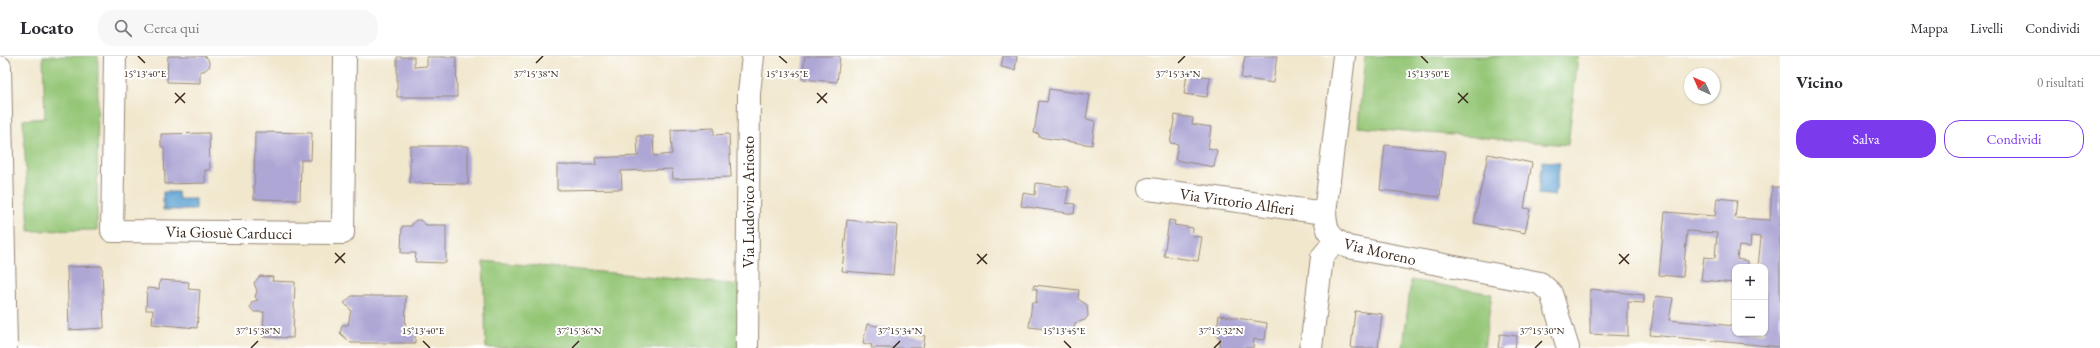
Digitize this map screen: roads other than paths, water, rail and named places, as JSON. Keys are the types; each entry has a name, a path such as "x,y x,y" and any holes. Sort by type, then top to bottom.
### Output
{"street":[{"name":"Via Giosuè Carducci","path":"114,56 112,231 343,233 345,56"},
{"name":"Via Ludovico Ariosto","path":"747,348 749,94 752,56"},
{"name":"Via Moreno","path":"1344,56 1325,213 1326,228 1335,241 1348,247 1540,283 1551,293 1568,348"},
{"path":"0,67 6,348"},
{"name":"Via Vittorio Alfieri","path":"1149,189 1325,213"},
{"path":"1311,348 1322,256 1335,241"}],"water":[{"path":"1543,161 1560,163 1555,196 1538,194"},
{"path":"163,192 178,192 179,199 196,199 196,210 163,210"}]}
